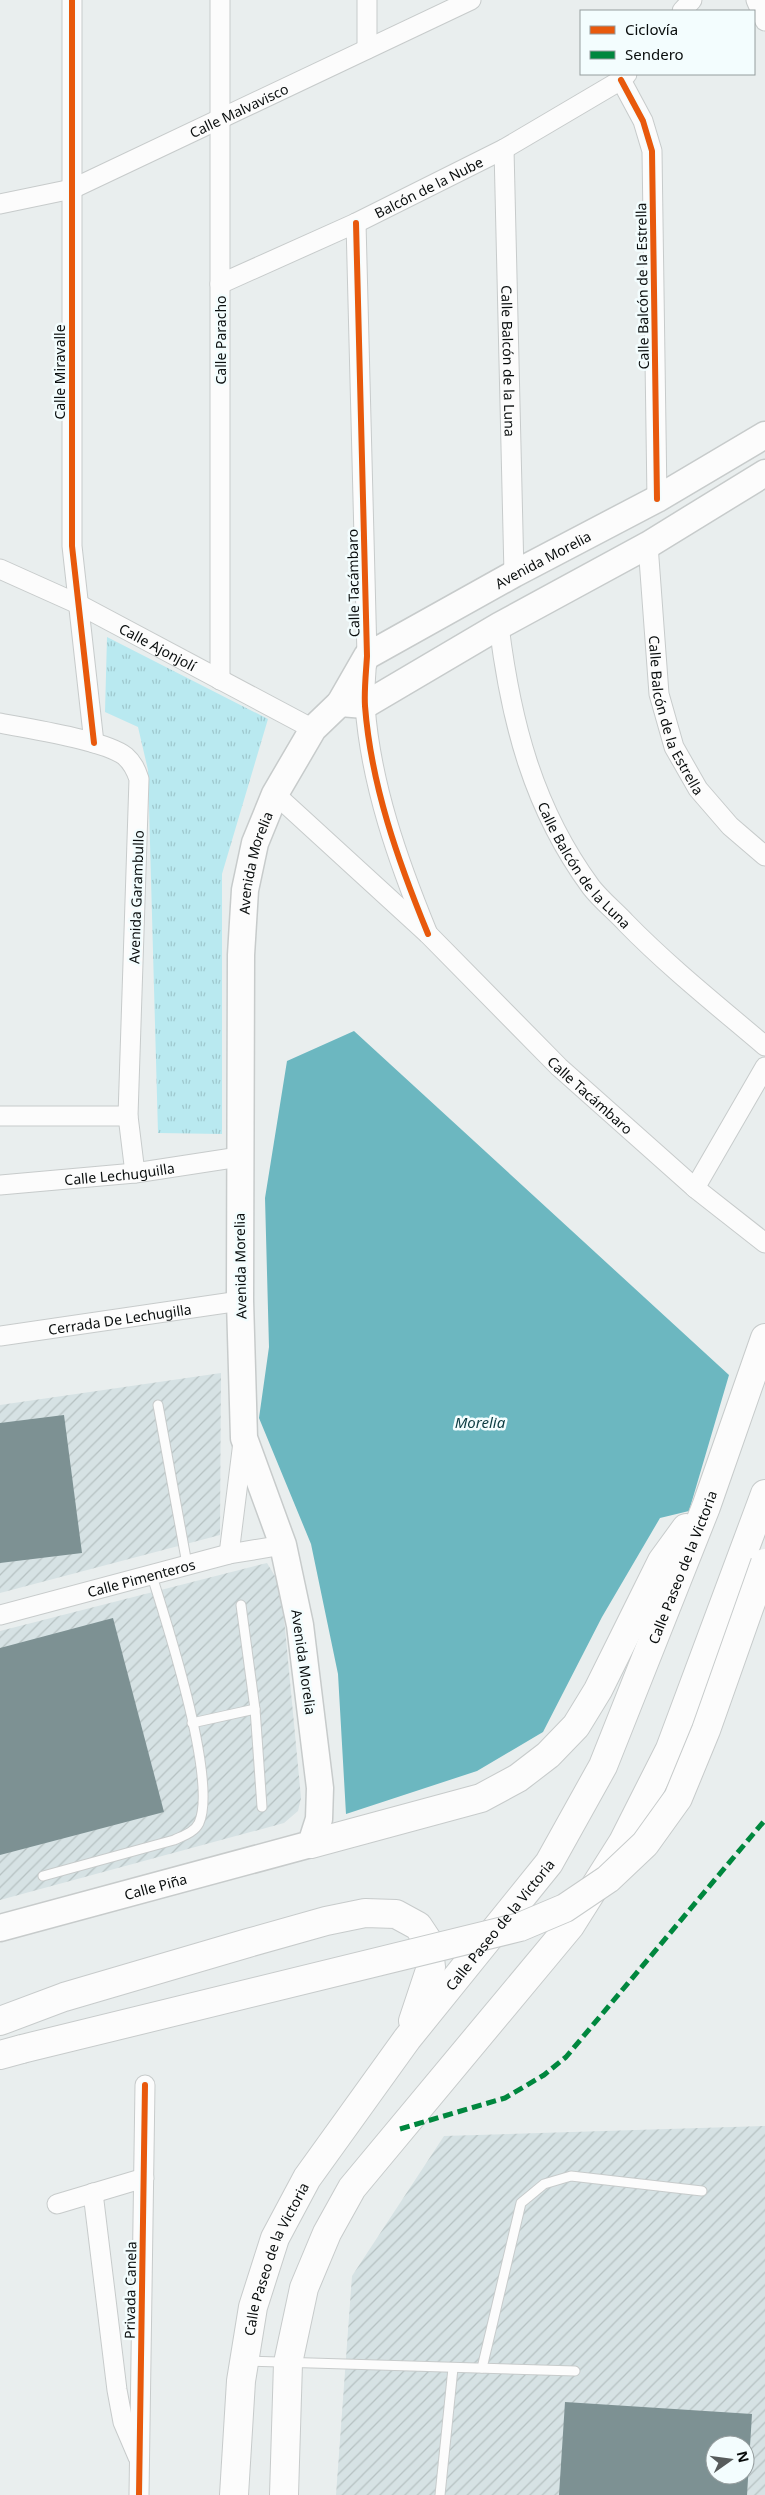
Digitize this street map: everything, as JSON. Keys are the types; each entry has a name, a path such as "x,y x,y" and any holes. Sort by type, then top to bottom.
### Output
{"main road":[{"name":"Avenida Morelia","path":"353,704 367,656 514,574 657,499 765,435"},
{"name":"Avenida Morelia","path":"311,1844 319,1819 320,1788 300,1626 283,1545 244,1438 240,1301 239,1156 241,955 244,890 255,843 275,794 313,729 353,704 648,545 765,473"},
{"name":"Calle Paseo de la Victoria","path":"234,2495 241,2380 244,2360 253,2307 275,2238 307,2178 407,2039 548,1863 603,1766 706,1507 765,1338"},
{"path":"284,2495 288,2363 304,2288 326,2233 352,2188 570,1926 623,1842 670,1749 765,1494"},
{"path":"311,1844 481,1798 518,1778 548,1755 576,1726 598,1690 662,1561 676,1540 706,1507"},
{"path":"11,2052 520,1927 565,1908 608,1879 638,1850 678,1798 706,1730 765,1563"},
{"name":"Calle Piña","path":"0,1928 311,1844"},
{"path":"0,2021 64,1997 326,1921 365,1913 396,1914 418,1926 428,1940 431,1967 407,2039"}],"street":[{"name":"Calle Miravalle","path":"72,0 72,546 94,744"},
{"name":"Calle Paracho","path":"220,0 220,680"},
{"path":"367,0 367,49"},
{"name":"Calle Malvavisco","path":"0,204 72,189 220,117 471,0"},
{"path":"683,10 692,0"},
{"path":"756,0 765,20"},
{"name":"Balcón de la Nube","path":"220,284 356,223 504,149 624,77"},
{"name":"Calle Balcón de la Estrella","path":"624,77 643,121 652,151 657,499"},
{"name":"Calle Balcón de la Luna","path":"504,149 514,574"},
{"name":"Calle Tacámbaro","path":"356,223 367,656"},
{"name":"Calle Balcón de la Estrella","path":"648,545 659,694 674,747 698,789 730,826 765,856"},
{"name":"Calle Ajonjolí","path":"0,569 78,604 313,729"},
{"name":"Calle Balcón de la Luna","path":"499,626 507,686 525,760 559,836 592,888 631,928 765,1046"},
{"name":"Calle Tacámbaro","path":"353,704 400,866 428,934"},
{"name":"Avenida Garambullo","path":"0,723 94,744 124,755 134,765 140,779 128,1116 135,1172"},
{"name":"Calle Tacámbaro","path":"275,794 428,934 559,1067 696,1188 765,1243"},
{"path":"696,1188 765,1067"},
{"path":"0,1116 128,1116"},
{"name":"Calle Lechuguilla","path":"0,1185 135,1172 239,1156"},
{"name":"Cerrada De Lechugilla","path":"0,1336 240,1301"},
{"path":"229,1554 244,1438"},
{"name":"Calle Pimenteros","path":"0,1615 187,1564 229,1554 283,1545"},
{"name":"Privada Canela","path":"139,2495 145,2085"},
{"path":"57,2204 144,2178"},
{"name":"Privada Canela","path":"94,2193 117,2390 123,2422 140,2462"}],"lane":[{"path":"158,1405 187,1564"},
{"path":"43,1876 174,1840 189,1833 198,1824 203,1806 200,1762 176,1653 151,1573"},
{"path":"241,1606 255,1709 262,1807"},
{"path":"192,1723 255,1709"},
{"path":"482,2368 521,2203 544,2184 571,2176 702,2191"},
{"path":"244,2360 288,2363 574,2371"},
{"path":"440,2495 453,2368"}],"shaded area":[{"path":"221,1373 220,1535 0,1593 0,1405"},
{"path":"267,1563 281,1586 301,1798 298,1811 284,1823 0,1900 0,1631"},
{"path":"765,2126 765,2495 336,2495 352,2276 444,2136"}],"green space":[{"path":"107,637 268,719 222,874 222,1134 158,1133 148,770 138,727 105,712"}],"water":[{"name":"Morelia","path":"354,1031 729,1375 689,1511 660,1518 602,1617 543,1732 477,1771 346,1814 338,1674 311,1544 259,1418 269,1347 265,1198 287,1061"}],"building":[{"path":"64,1415 82,1553 0,1563 0,1423"},
{"path":"113,1618 164,1812 0,1855 0,1648"},
{"path":"565,2402 752,2414 751,2435 705,2435 705,2485 748,2485 747,2495 559,2495"}],"marked path":[{"path":"400,2129 505,2098 544,2075 566,2057 765,1820"}],"cycle path":[{"path":"72,0 72,546 94,743"},
{"path":"621,80 643,121 652,151 657,499"},
{"path":"356,223 367,656 365,706 373,765 380,794 396,851 428,934"},
{"path":"139,2495 145,2085"}]}
